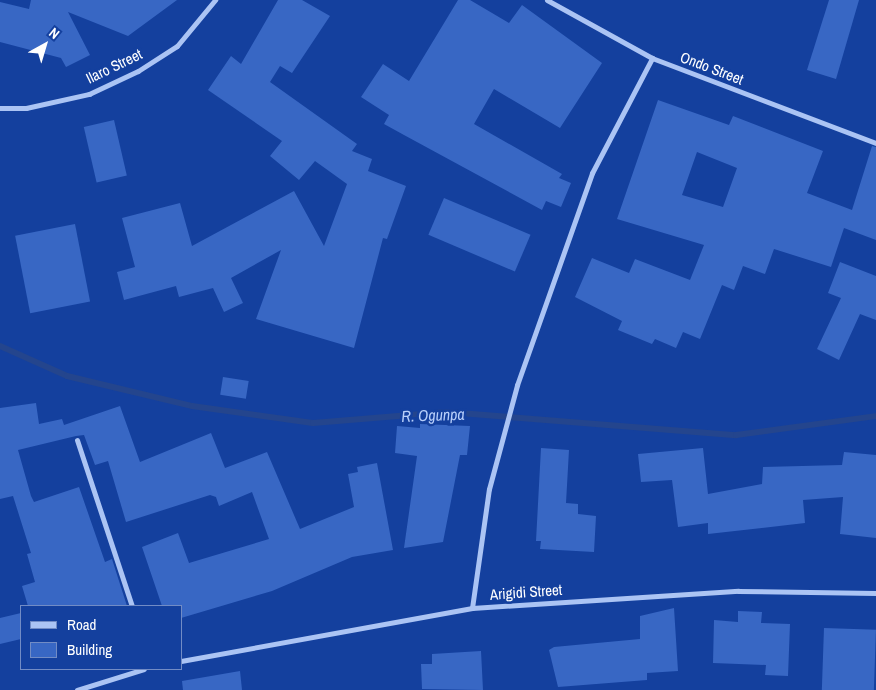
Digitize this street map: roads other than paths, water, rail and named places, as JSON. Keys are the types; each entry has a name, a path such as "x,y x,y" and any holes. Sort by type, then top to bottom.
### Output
{"street":[{"name":"Ilaro Street","path":"0,108 26,108 89,94 138,71 177,46 215,0"},
{"name":"Ondo Street","path":"547,0 652,58 876,143"},
{"path":"472,608 489,489 517,386 592,173 652,58"},
{"path":"77,440 132,605"},
{"name":"Arigidi Street","path":"182,661 472,608 738,591 876,593"},
{"path":"77,690 141,670"}],"waterway":[{"name":"R. Ogunpa","path":"0,346 67,376 192,406 313,423 447,412 736,435 876,416"}]}
